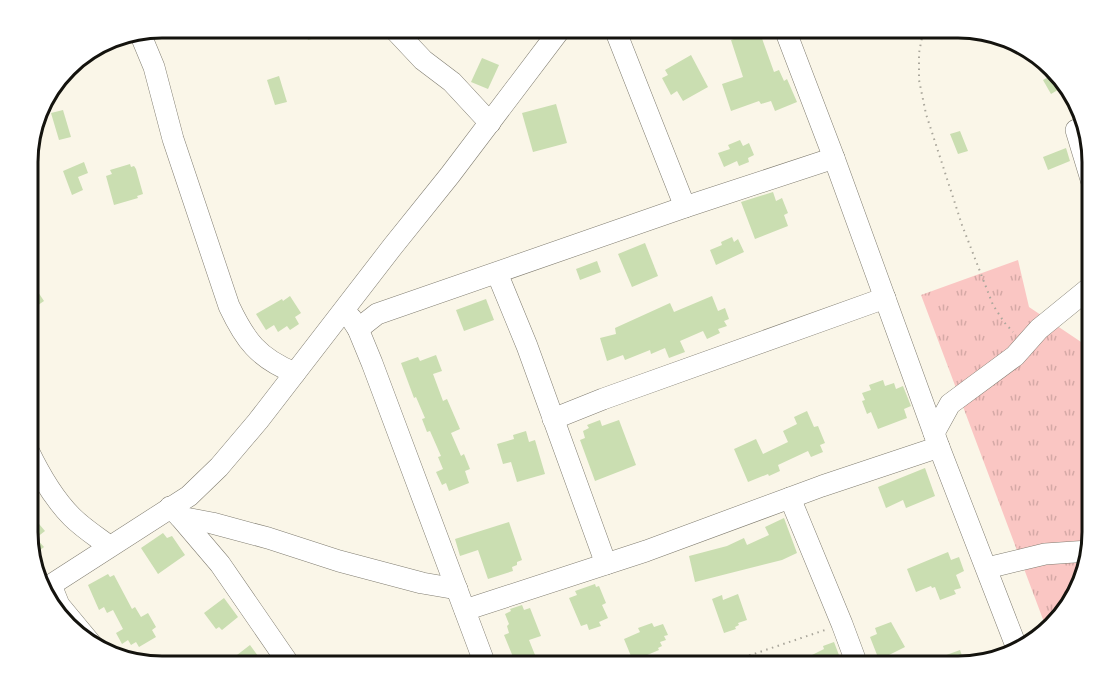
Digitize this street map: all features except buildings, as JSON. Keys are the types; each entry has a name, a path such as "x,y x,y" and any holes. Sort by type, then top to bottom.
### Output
{"street":[{"path":"402,38 423,60 452,82 490,123"},
{"path":"50,586 109,546 175,512 219,467 295,373 554,38"},
{"path":"618,38 685,207"},
{"path":"788,38 936,440 1015,643"},
{"path":"143,39 154,67 173,139 229,306 239,328 256,351 268,361 295,373"},
{"path":"1076,130 1081,148"},
{"path":"358,329 377,314 834,158"},
{"path":"497,273 527,346 606,564"},
{"path":"465,610 606,564 790,498 936,440 950,404 1015,356 1050,319 1082,294"},
{"path":"553,419 885,298"},
{"path":"345,308 358,329 482,656"},
{"path":"38,470 72,517 109,546"},
{"path":"790,498 854,656"},
{"path":"175,512 339,561 422,583 457,589"},
{"path":"175,512 220,564 283,656"},
{"path":"987,568 1045,554 1081,552"}],"path":[{"path":"922,38 919,80 926,114 943,170 993,305 1017,336 1027,341"},
{"path":"749,656 842,624"}],"green space":[{"path":"1018,260 1029,307 1082,343 1082,541 1080,557 1066,595 1044,622 921,295"}]}
